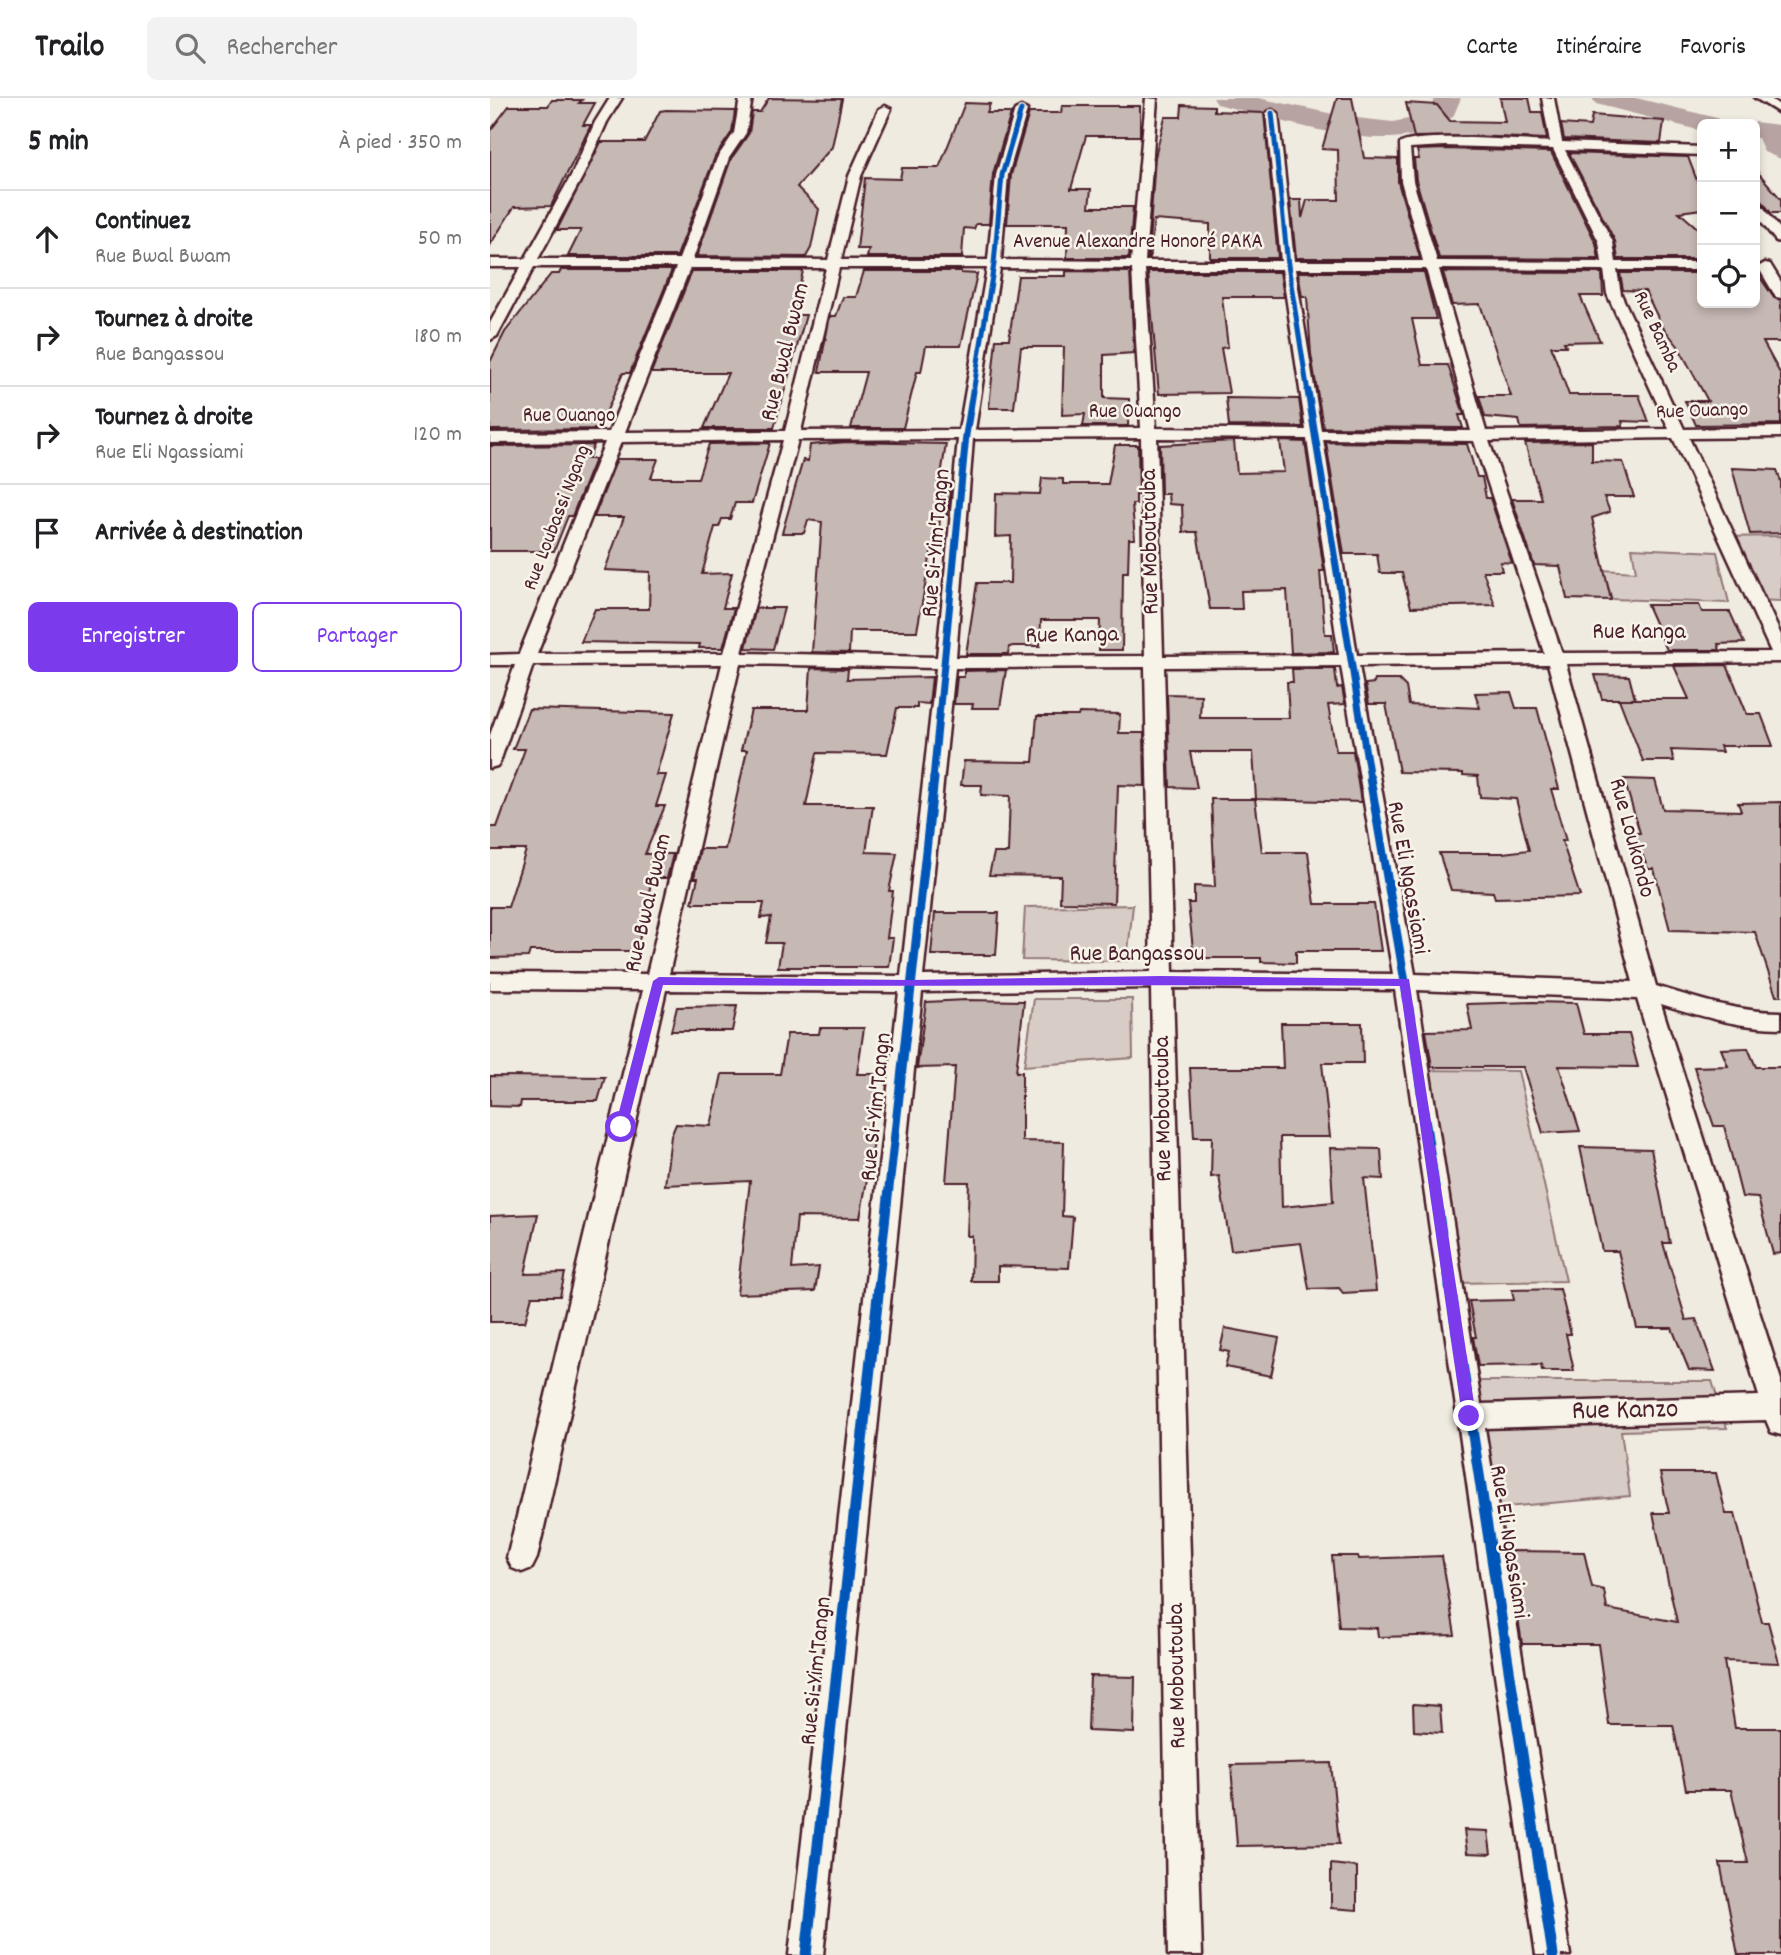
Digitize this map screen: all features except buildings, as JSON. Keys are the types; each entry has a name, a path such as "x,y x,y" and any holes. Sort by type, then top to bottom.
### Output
{"street":[{"path":"490,337 616,98"},
{"name":"Rue Loubassi Ngang","path":"490,762 526,660 685,261 723,158 740,133 746,98"},
{"name":"Rue Bamba","path":"1548,98 1557,144 1606,242 1615,293 1781,655"},
{"path":"1761,98 1781,111"},
{"name":"Rue Moboutouba","path":"1151,99 1138,263 1149,433 1185,1955"},
{"name":"Rue Bwal Bwam","path":"522,1558 621,1127 659,981 732,658 792,435 855,176 885,108"},
{"name":"Rue Si-Yim'Tangn","path":"806,1955 946,663 967,435 994,264 1002,175 1021,110"},
{"name":"Rue Eli Ngassiami","path":"1272,113 1288,265 1349,659 1405,982 1553,1955"},
{"name":"Rue Loukondo","path":"1557,144 1405,144 1407,181 1480,436 1555,658 1646,992 1780,1413"},
{"path":"1557,144 1697,151"},
{"path":"1760,211 1781,238"},
{"name":"Avenue Alexandre Honoré PAKA","path":"490,263 685,261 1697,266"},
{"path":"1760,267 1781,267"},
{"path":"1760,267 1781,294"},
{"name":"Rue Ouango","path":"490,438 1149,433 1480,436 1781,432"},
{"name":"Rue Kanga","path":"490,660 732,658 946,663 1781,655"},
{"name":"Rue Bangassou","path":"490,981 910,984 1161,980 1405,982 1646,992 1721,1014 1757,1020 1781,1020"},
{"name":"Rue Kanzo","path":"1469,1416 1780,1413"}],"shaded area":[{"path":"1781,536 1781,601 1753,600 1722,537"},
{"path":"1632,548 1717,552 1729,603 1612,599 1603,570 1636,572"},
{"path":"1133,905 1127,961 1022,960 1025,907"},
{"path":"1034,999 1132,999 1133,1058 1024,1066"},
{"path":"1421,1070 1518,1071 1566,1281 1458,1283"},
{"path":"1476,1381 1712,1381 1727,1428 1621,1431 1630,1496 1483,1509"}],"waterway":[{"path":"1226,98 1319,120 1393,130 1413,127 1427,121 1444,111 1448,98"},
{"path":"1605,98 1697,121"},
{"path":"1760,130 1769,131 1774,146 1781,151"}],"cycle path":[{"path":"806,1955 946,663 966,435 994,264 1002,175 1021,110"},
{"path":"1272,113 1288,265 1349,659 1405,982 1553,1955"}],"route":[{"path":"621,1127 659,981 910,984 1161,980 1405,982 1469,1416"}]}
